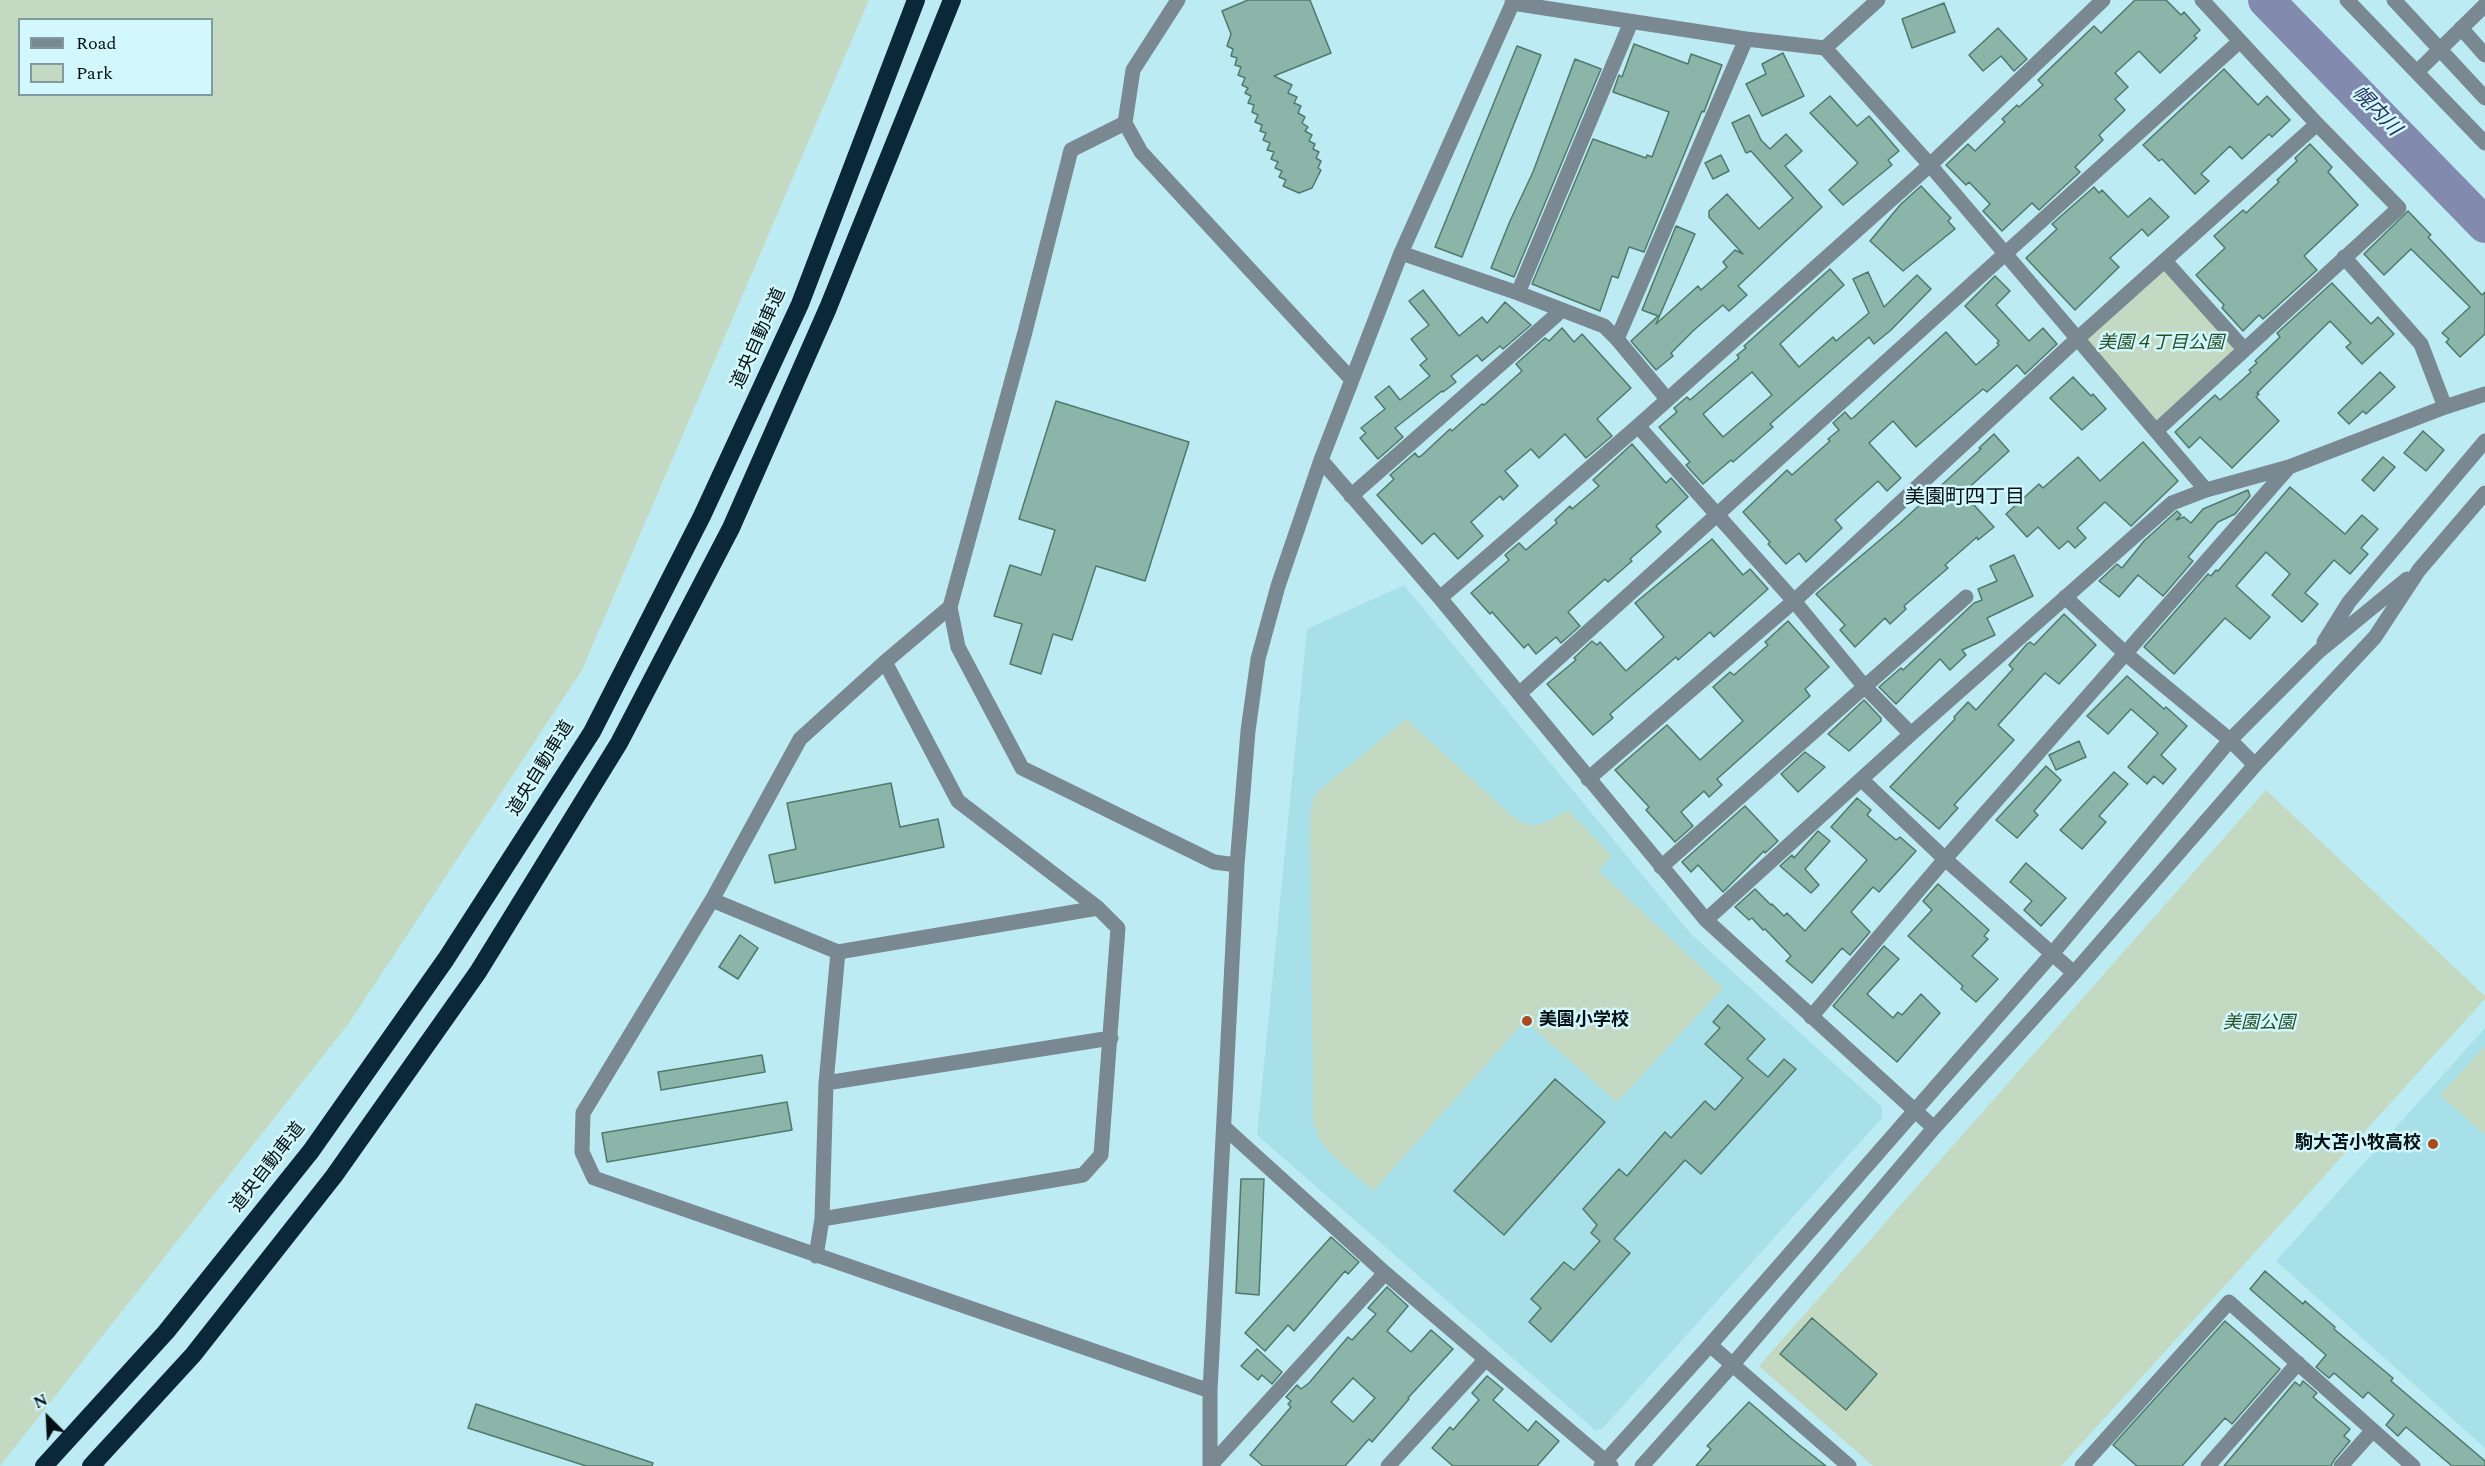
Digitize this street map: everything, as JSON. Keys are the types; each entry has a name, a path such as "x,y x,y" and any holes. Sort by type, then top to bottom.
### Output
{"highway":[{"name":"道央自動車道","path":"44,1466 166,1332 311,1151 446,960 592,732 702,516 800,304 916,0"},
{"path":"91,1466 193,1354 334,1176 478,972 619,743 731,528 828,308 952,0"}],"street":[{"path":"1178,0 1133,70 1125,123 1141,152 1352,380"},
{"path":"1825,48 1878,0"},
{"path":"1440,598 1638,426 1930,165 2103,0"},
{"path":"2156,431 2399,207 2317,124 2202,0"},
{"path":"2347,0 2485,143"},
{"path":"2394,0 2485,98"},
{"path":"1210,1466 1210,1391 1237,865 1248,731 1258,659 1278,586 1321,460 1401,253 1513,2 1746,39 1825,48 1930,165 2206,490"},
{"path":"2417,72 2485,4"},
{"path":"1518,293 1631,22"},
{"path":"2461,28 2485,55"},
{"path":"1617,339 1746,39"},
{"path":"1519,694 2240,41"},
{"path":"1125,123 1071,150 1025,332 950,607 958,647 1022,768 1214,862 1237,865"},
{"path":"1587,779 1794,601 2077,339 2317,124"},
{"path":"1401,253 1518,293 1604,326 1667,399"},
{"path":"2344,257 2421,344 2445,407"},
{"path":"2165,261 2244,349"},
{"path":"1351,496 1562,310"},
{"path":"1706,920 1911,734 2172,503 2206,490 2289,467 2485,394"},
{"path":"1638,426 1794,601 1864,686 1911,734"},
{"path":"2318,652 2349,602 2485,441"},
{"path":"1321,460 1440,598 1587,779 1706,920 1934,1128"},
{"path":"1811,1017 1945,859 2289,467"},
{"path":"1642,1466 1734,1363 1934,1128 2074,973 2255,765 2374,637 2419,570 2485,493"},
{"path":"1225,1128 1385,1273 1605,1464 2052,954 2230,740 2318,652 2419,570"},
{"path":"1661,867 1966,597"},
{"path":"2065,597 2126,654 2230,740 2255,765"},
{"path":"950,607 800,739 712,900 583,1113 582,1152 594,1178 1210,1391"},
{"path":"822,1219 1083,1175 1101,1155 1118,928 1098,908 958,801 885,662"},
{"path":"1862,780 1945,859 2074,973"},
{"path":"712,900 838,952 1098,908"},
{"path":"816,1256 822,1219 826,1083 838,952"},
{"path":"826,1083 1111,1038"},
{"path":"1210,1466 1385,1273"},
{"path":"2082,1466 2229,1302 2414,1466"},
{"path":"1710,1344 1849,1466"},
{"path":"1388,1466 1486,1359"},
{"path":"2208,1466 2298,1363"},
{"path":"2341,1466 2373,1430"}],"shaded area":[{"name":"美園小学校","path":"1404,585 1691,934 1882,1107 1882,1118 1602,1429 1595,1430 1257,1135 1307,629"},
{"name":"駒大苫小牧高校","path":"2485,1028 2485,1448 2276,1261"}],"green space":[{"path":"0,0 869,0 582,670 349,1023 0,1466"},
{"name":"美園４丁目公園","path":"2165,261 2244,349 2156,431 2077,340"},
{"path":"1406,719 1512,816 1525,824 1535,825 1546,822 1568,810 1612,856 1598,870 1723,988 1617,1102 1525,1021 1373,1191 1329,1152 1319,1138 1313,1120 1310,814 1315,794"},
{"name":"美園公園","path":"2266,790 2485,996 2485,999 2061,1466 1873,1466 1759,1366"},
{"path":"2485,1046 2485,1135 2440,1095"}],"building":[{"path":"1248,0 1310,0 1331,53 1274,76 1292,85 1288,93 1297,97 1294,103 1301,106 1298,113 1305,117 1302,123 1308,127 1305,131 1312,135 1309,141 1315,144 1313,149 1319,152 1316,158 1321,161 1318,168 1321,170 1312,188 1299,193 1283,186 1286,180 1279,177 1282,171 1275,168 1278,162 1271,159 1274,152 1267,150 1270,143 1263,140 1266,133 1260,131 1262,125 1255,122 1258,115 1252,112 1254,105 1248,103 1251,96 1245,93 1248,88 1242,85 1245,78 1238,75 1241,67 1235,65 1237,58 1231,56 1233,49 1227,46 1231,34 1222,11"},
{"path":"2135,0 2166,0 2181,15 2184,12 2200,30 2194,36 2197,38 2160,73 2139,51 2115,73 2128,87 2115,99 2125,110 2099,135 2103,140 2075,167 2080,172 2039,210 2032,203 2002,231 1983,211 1990,204 1969,182 1966,185 1946,165 1968,144 1975,151 2005,122 2002,119 2043,85 2038,80 2094,26 2101,33"},
{"path":"1944,3 1955,32 1912,48 1902,19"},
{"path":"1998,28 2027,59 2014,71 2001,56 1983,71 1969,55"},
{"path":"1634,44 1688,64 1691,54 1722,65 1644,252 1629,247 1618,278 1612,276 1600,311 1532,284 1593,139 1646,158 1647,155 1652,157 1669,112 1613,92 1619,75 1622,77"},
{"path":"1517,46 1541,55 1462,257 1435,247"},
{"path":"1783,53 1804,96 1762,116 1746,84 1766,74 1762,64"},
{"path":"1575,59 1601,69 1514,277 1491,268 1533,172"},
{"path":"2224,69 2258,105 2267,96 2290,120 2272,137 2269,134 2242,159 2230,146 2201,174 2209,181 2195,194 2162,159 2159,161 2143,145"},
{"path":"1830,96 1857,126 1869,116 1899,151 1888,160 1892,165 1843,205 1829,190 1858,163 1810,113"},
{"path":"1749,115 1761,140 1770,149 1786,134 1802,151 1785,166 1822,207 1738,286 1747,295 1729,311 1723,305 1694,330 1671,353 1673,356 1656,370 1631,341 1658,316 1642,310 1676,226 1695,234 1656,324 1698,286 1701,290 1727,267 1723,262 1735,250 1743,254 1709,217 1709,211 1727,194 1759,229 1793,198 1751,151 1746,153 1732,123"},
{"path":"2310,144 2332,167 2328,172 2358,205 2304,256 2317,270 2263,319 2259,315 2243,331 2222,308 2224,305 2196,275 2225,248 2214,236 2243,210 2246,213 2279,182 2277,180 2297,161 2295,158"},
{"path":"1721,155 1729,171 1713,179 1705,163"},
{"path":"1921,186 1951,218 1948,221 1955,229 1903,271 1870,241 1901,204"},
{"path":"2094,187 2099,193 2102,190 2128,217 2150,198 2169,217 2148,236 2142,229 2110,258 2119,267 2075,310 2026,258 2057,229 2052,224"},
{"path":"2408,211 2431,235 2428,237 2482,295 2485,292 2485,334 2460,357 2446,342 2449,339 2442,333 2470,307 2411,249 2384,275 2364,254"},
{"path":"1830,269 1844,285 1780,344 1799,367 1833,337 1836,341 1869,313 1853,279 1868,272 1884,307 1917,275 1931,289 1891,330 1874,344 1869,337 1770,424 1773,427 1733,462 1731,460 1703,484 1686,465 1690,462 1659,427 1677,412 1674,408 1687,397 1690,400 1739,358 1737,355 1746,348 1744,346","holes":["1752,372 1772,395 1723,437 1703,414"]},
{"path":"1995,276 2010,291 1996,305 2029,341 2043,328 2057,344 2025,374 2017,365 1987,392 1983,389 1916,447 1893,421 1869,443 1901,478 1887,491 1878,481 1835,520 1842,528 1806,562 1799,553 1786,564 1743,512 1787,470 1792,475 1830,441 1828,439 1839,430 1833,423 1845,412 1851,419 1854,417 1946,332 1976,365 1999,345 1997,343 1999,341 1965,306"},
{"path":"2332,283 2371,324 2378,317 2394,334 2362,364 2346,347 2351,343 2330,321 2257,393 2259,394 2256,397 2279,421 2232,468 2200,437 2189,448 2175,432 2215,395 2220,400 2251,372 2249,370 2257,363 2255,361 2280,337 2277,333"},
{"path":"1423,290 1459,336 1482,317 1487,323 1505,302 1531,325 1503,349 1500,346 1482,361 1477,355 1451,376 1456,382 1395,428 1403,437 1378,459 1360,438 1366,433 1361,428 1385,409 1375,397 1389,386 1400,400 1430,376 1420,365 1427,359 1411,339 1429,325 1409,301"},
{"path":"1562,328 1574,342 1582,334 1631,388 1597,419 1612,436 1586,458 1565,434 1539,458 1531,449 1505,471 1518,486 1503,500 1500,496 1471,522 1483,536 1458,559 1434,533 1422,544 1377,495 1394,479 1390,475 1415,453 1418,457 1421,456 1450,429 1452,431 1482,404 1484,405 1522,371 1516,364 1545,338 1549,341"},
{"path":"2380,372 2395,387 2366,414 2363,411 2349,424 2338,413"},
{"path":"2073,377 2106,409 2082,430 2050,398"},
{"path":"1056,401 1189,442 1145,581 1096,566 1072,640 1053,634 1041,674 1010,664 1022,624 994,616 1010,565 1041,575 1055,530 1019,519"},
{"path":"2423,431 2444,450 2426,471 2404,453"},
{"path":"1994,434 2009,451 1963,493 1994,527 1978,540 1977,537 1945,565 1948,568 1904,606 1906,609 1890,624 1885,618 1855,647 1840,630 1845,625 1816,594 1900,523 1981,449 1979,448"},
{"path":"2143,442 2178,481 2131,526 2105,502 2077,528 2086,538 2075,548 2068,541 2059,549 2038,527 2027,537 2006,514 2039,484 2043,488 2078,457 2100,481"},
{"path":"1632,444 1666,483 1671,478 1688,497 1656,526 1661,532 1630,559 1632,561 1608,582 1605,579 1568,612 1580,626 1561,643 1556,637 1536,654 1528,644 1524,648 1492,612 1490,614 1471,593 1509,560 1505,555 1519,543 1526,550 1557,523 1555,520 1570,506 1572,509 1599,486 1593,480"},
{"path":"2383,457 2395,467 2374,491 2362,480"},
{"path":"2290,487 2345,534 2362,515 2378,529 2361,548 2368,554 2350,574 2334,560 2305,593 2318,604 2302,622 2272,595 2290,574 2266,552 2236,586 2270,617 2250,639 2225,618 2174,674 2144,647 2208,574 2211,576 2216,570 2218,571"},
{"path":"2248,490 2250,496 2235,514 2218,522 2188,557 2193,561 2163,596 2138,575 2119,597 2099,581 2117,564 2122,568 2144,541 2177,511 2181,515 2176,520 2184,517 2191,523 2203,509"},
{"path":"1712,539 1743,575 1750,569 1768,589 1714,637 1710,632 1678,660 1676,657 1610,714 1613,718 1593,735 1547,684 1576,660 1574,658 1592,641 1597,645 1600,642 1626,671 1664,637 1635,603"},
{"path":"2014,555 2033,596 1987,618 1995,635 1962,650 1966,655 1950,670 1940,659 1896,704 1879,687 1901,668 1903,670 1974,603 1982,600 1978,589 1997,581 1990,566"},
{"path":"2064,614 2096,645 2059,684 2045,673 1998,725 2014,740 1954,805 1958,808 1939,829 1890,787 1955,719 1954,717 1968,702 1976,710 2013,669 2009,665 2027,644 2030,642 2034,645"},
{"path":"1788,621 1829,667 1805,689 1810,696 1717,779 1722,785 1709,797 1704,791 1681,812 1693,826 1675,842 1646,810 1649,807 1615,770 1667,725 1700,760 1743,721 1713,687 1730,672 1734,675 1768,645 1765,642"},
{"path":"2127,676 2187,726 2161,755 2176,769 2163,784 2154,776 2147,784 2128,767 2158,733 2131,709 2108,734 2087,716"},
{"path":"1864,700 1881,718 1881,721 1849,751 1828,734"},
{"path":"2079,741 2086,757 2056,770 2049,755"},
{"path":"1805,752 1825,767 1798,792 1781,774"},
{"path":"2046,766 2061,780 2034,811 2038,815 2017,838 1996,820"},
{"path":"2114,772 2128,784 2099,816 2106,822 2082,849 2060,830"},
{"path":"891,783 900,827 938,819 944,847 775,883 769,855 796,849 787,803"},
{"path":"1857,798 1871,810 1867,815 1896,840 1900,837 1916,851 1879,892 1873,887 1851,912 1870,932 1850,955 1842,948 1812,983 1786,961 1791,956 1765,929 1763,930 1752,918 1749,920 1735,907 1755,889 1784,916 1787,913 1805,931 1867,860 1831,827"},
{"path":"1745,806 1778,841 1765,853 1764,851 1723,892 1698,865 1691,872 1682,862"},
{"path":"1818,831 1830,841 1805,869 1819,885 1811,893 1780,866 1792,855 1794,858"},
{"path":"2026,863 2066,898 2041,926 2024,910 2032,901 2010,882"},
{"path":"1938,884 1989,930 1984,936 1988,939 1972,956 1998,979 1976,1002 1961,989 1963,986 1908,936 1932,910 1923,901"},
{"path":"740,935 758,948 738,979 719,967"},
{"path":"1884,946 1899,959 1867,994 1893,1018 1898,1012 1902,1015 1921,994 1940,1013 1897,1062 1833,1006"},
{"path":"1728,1005 1765,1039 1747,1059 1768,1077 1784,1059 1796,1069 1701,1174 1685,1160 1614,1239 1630,1253 1551,1342 1529,1322 1541,1308 1531,1299 1564,1262 1574,1270 1600,1241 1591,1233 1597,1225 1583,1209 1619,1169 1627,1176 1665,1132 1671,1138 1705,1101 1715,1110 1743,1078 1705,1044 1720,1028 1713,1022"},
{"path":"762,1055 765,1072 661,1090 658,1072"},
{"path":"1555,1079 1605,1122 1504,1235 1454,1191"},
{"path":"787,1102 792,1130 607,1162 602,1133"},
{"path":"1241,1179 1264,1179 1259,1295 1236,1293"},
{"path":"1331,1237 1359,1262 1348,1274 1345,1271 1294,1331 1288,1325 1265,1351 1245,1333"},
{"path":"2265,1271 2303,1304 2305,1301 2335,1327 2334,1329 2393,1378 2391,1381 2485,1461 2485,1466 2452,1466 2406,1427 2398,1436 2386,1425 2394,1415 2368,1392 2363,1398 2334,1373 2329,1378 2316,1367 2326,1355 2250,1289"},
{"path":"1387,1287 1408,1306 1387,1331 1411,1352 1431,1330 1453,1349 1372,1442 1369,1439 1345,1466 1263,1466 1250,1455 1291,1407 1288,1404 1291,1401 1286,1397 1297,1385 1301,1389 1309,1383 1348,1337 1352,1340 1376,1314 1368,1308","holes":["1353,1378 1375,1398 1353,1422 1331,1402"]},
{"path":"1812,1318 1877,1374 1846,1410 1780,1354"},
{"path":"2225,1321 2280,1369 2232,1424 2225,1418 2182,1466 2137,1466 2113,1445"},
{"path":"1257,1349 1282,1372 1272,1384 1262,1375 1258,1380 1241,1366"},
{"path":"1487,1376 1503,1389 1493,1400 1528,1431 1536,1421 1559,1441 1537,1466 1453,1466 1432,1448 1450,1427 1453,1430 1479,1400 1472,1393"},
{"path":"2303,1381 2317,1393 2313,1397 2350,1429 2344,1436 2350,1441 2331,1466 2224,1466 2295,1382 2300,1386"},
{"path":"1749,1402 1826,1466 1696,1466 1711,1449 1707,1446"},
{"path":"476,1404 653,1463 652,1466 586,1466 468,1428"}],"waterway":[{"name":"幌内川","path":"2266,0 2485,225"}],"place":[{"name":"美園小学校","path":"1527,1021"},
{"name":"駒大苫小牧高校","path":"2433,1144"}],"district":[{"name":"美園町四丁目","path":"1965,499"}]}
